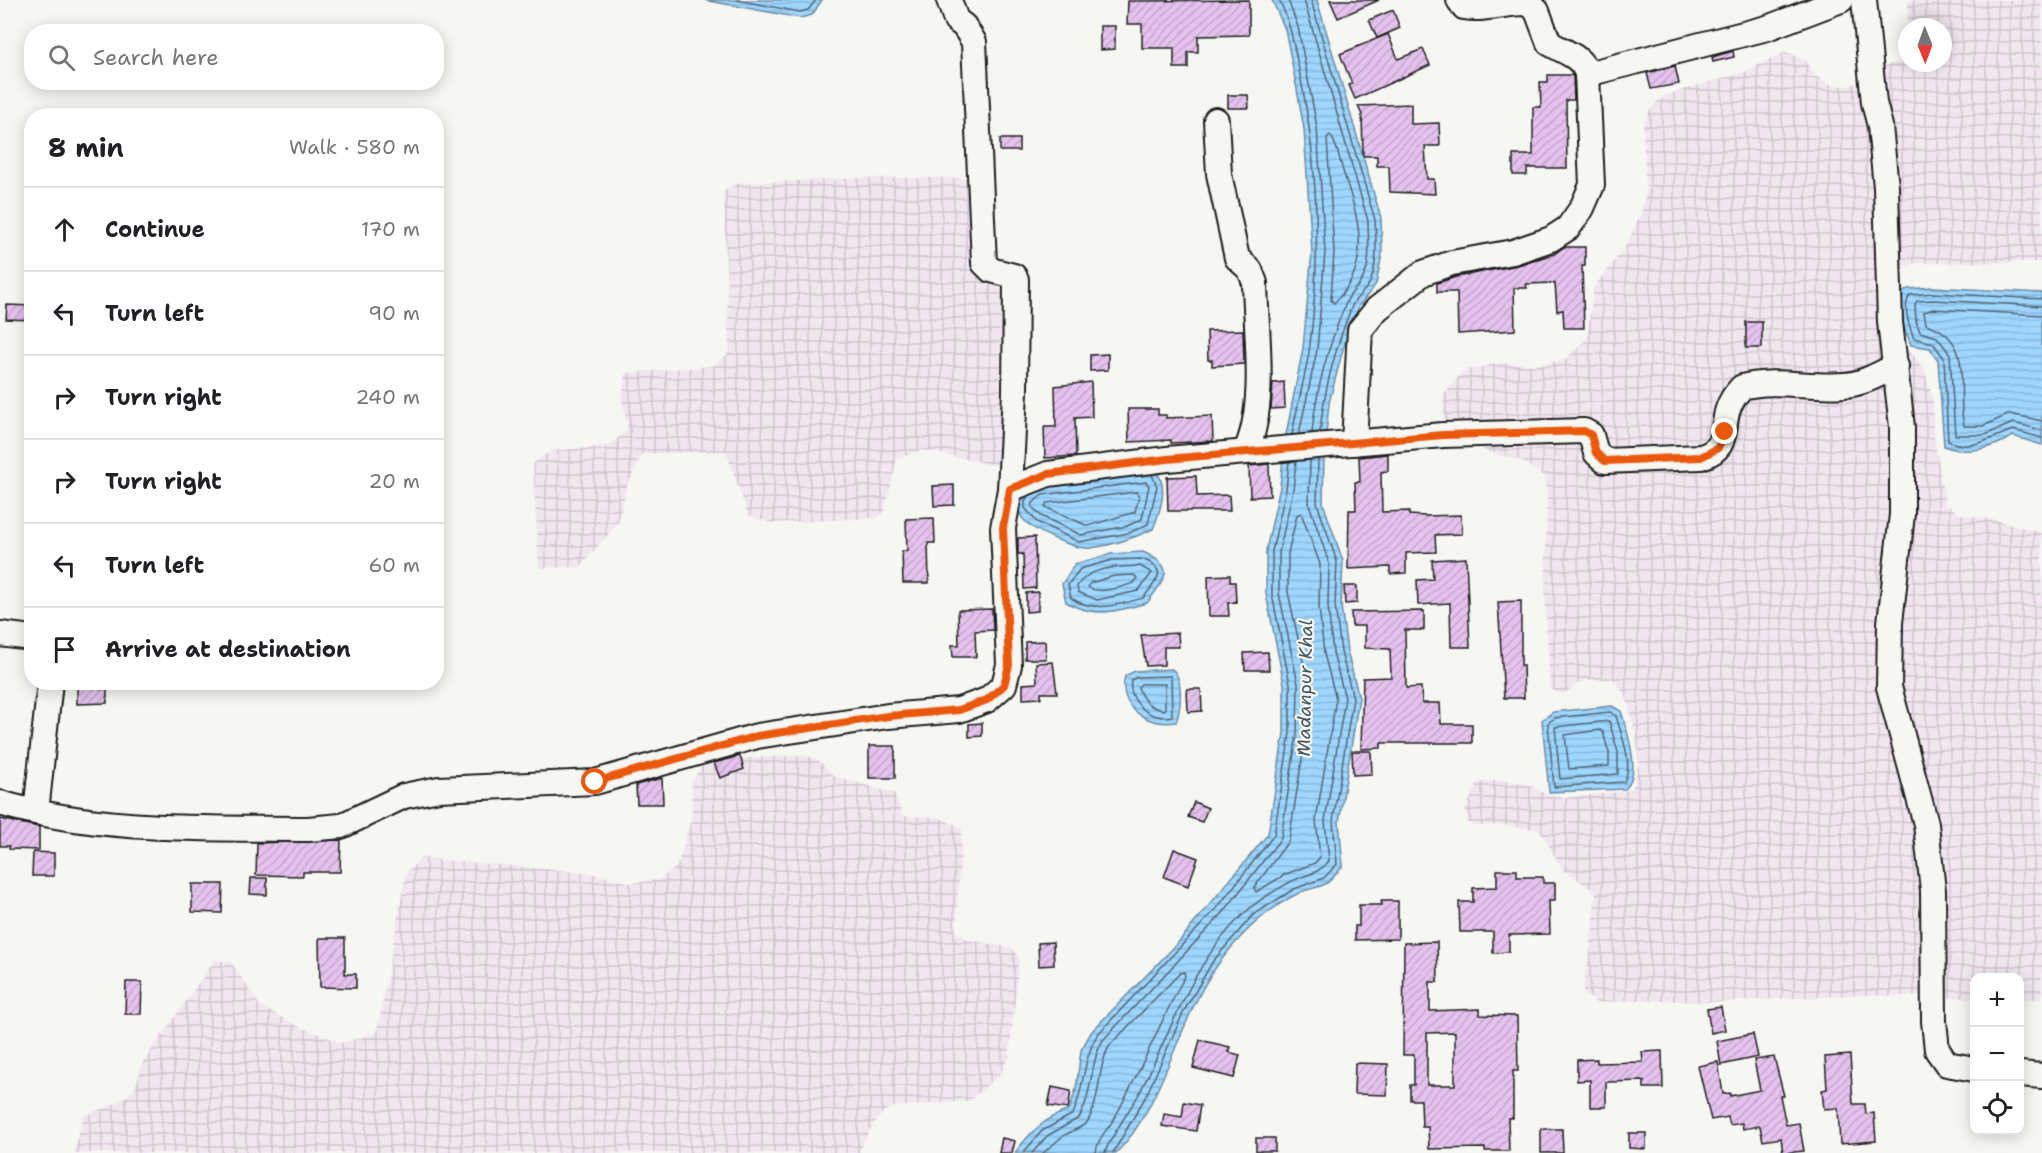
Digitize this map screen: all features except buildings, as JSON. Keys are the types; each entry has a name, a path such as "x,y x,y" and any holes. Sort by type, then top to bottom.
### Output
{"street":[{"path":"0,803 36,812 102,822 308,829 341,826 404,796 439,789 595,782 757,736 888,716 959,710 987,700 1004,685 1009,665 1003,528 1010,489 1015,392 1016,279 1014,276 991,270 984,263 974,42 964,26 952,15 949,0"},
{"path":"1354,443 1360,330 1377,309 1423,273 1452,263 1514,252 1551,239 1568,228 1582,208 1592,185 1585,65 1575,56 1549,43 1537,10 1529,3 1517,2 1477,9 1464,7 1459,0"},
{"path":"1587,74 1767,28 1841,0"},
{"path":"1864,0 1874,103 1880,126 1886,187 1890,322 1896,366 1904,476 1890,623 1889,687 1926,824 1933,891 1934,1022 1937,1050 1947,1064 1970,1068"},
{"path":"1215,120 1219,174 1238,258 1250,270 1255,283 1256,416 1246,451"},
{"path":"1010,489 1048,474 1246,451 1273,451 1443,435 1584,431 1591,435 1596,453 1605,461 1701,457 1718,448 1725,432 1732,399 1742,387 1772,382 1844,385 1859,383 1896,366"},
{"path":"0,634 24,637"},
{"path":"36,812 49,690"},
{"path":"2024,1074 2042,1076"}],"shaded area":[{"path":"1908,0 2042,0 2042,262 1914,263 1903,268 1899,277 1902,341 1924,369 1933,398 1933,429 1945,503 1959,514 1995,520 2042,533 2042,999 2024,999 2024,973 1970,973 1970,998 1856,995 1718,1002 1636,1000 1597,1003 1584,994 1583,985 1590,953 1596,892 1562,869 1540,830 1500,825 1476,826 1468,822 1466,809 1477,783 1502,780 1528,784 1545,794 1564,798 1625,791 1633,787 1639,764 1637,739 1626,696 1613,679 1584,680 1563,694 1550,689 1545,601 1547,494 1545,477 1522,461 1489,452 1454,435 1444,419 1443,396 1463,371 1501,363 1535,365 1565,360 1587,338 1594,287 1625,248 1642,211 1646,194 1643,126 1650,110 1658,101 1669,94 1744,72 1786,52 1806,61 1815,76 1832,85 1850,86 1882,67 1898,61 1898,72 1952,72 1952,18 1908,18"},
{"path":"863,178 968,178 971,270 985,282 1001,288 1000,466 921,450 897,459 885,510 878,518 771,523 748,515 726,451 642,454 627,486 618,523 580,567 539,568 533,464 550,451 608,446 628,430 622,398 626,373 713,366 729,353 724,190 740,183"},
{"path":"804,755 817,759 834,776 894,793 903,816 938,817 962,828 956,932 969,940 1012,948 1019,958 1009,1058 999,1075 969,1101 894,1107 884,1111 870,1129 859,1153 74,1153 83,1116 119,1102 127,1096 136,1085 143,1062 215,960 231,962 260,1006 298,1026 341,1043 377,1033 406,873 421,858 590,873 629,883 658,880 677,867 692,816 692,781 706,760"}],"water":[{"path":"704,0 822,0 812,15 800,18"},
{"name":"Madanpur Khal","path":"1272,0 1317,0 1381,218 1382,254 1376,284 1359,306 1343,349 1329,403 1324,455 1323,503 1343,561 1341,605 1347,651 1359,698 1339,822 1343,866 1327,883 1301,892 1274,908 1244,933 1219,963 1192,1009 1146,1112 1116,1153 1015,1153 1039,1127 1069,1110 1076,1089 1081,1050 1092,1031 1177,944 1268,834 1284,733 1284,684 1266,594 1266,550 1280,487 1285,440 1303,348 1312,252 1304,129 1285,29"},
{"path":"1933,287 2042,293 2042,445 2013,436 1979,449 1962,450 1944,446 1938,360 1930,348 1911,345 1902,322 1902,293 1908,289"},
{"path":"1153,468 1158,474 1163,489 1159,513 1153,529 1131,538 1107,545 1084,548 1042,533 1025,521 1020,514 1019,497 1035,482"},
{"path":"1143,552 1161,563 1165,574 1147,603 1116,611 1097,612 1066,602 1062,584 1075,564 1111,554"},
{"path":"1172,669 1176,673 1180,686 1176,722 1156,721 1137,713 1126,697 1125,676 1135,671"},
{"path":"1612,706 1621,711 1632,752 1632,774 1625,789 1549,792 1542,720 1553,712"}],"route":[{"path":"595,782 757,736 888,716 959,710 987,700 1004,685 1009,665 1003,528 1010,489 1048,474 1246,451 1273,451 1494,432 1584,431 1591,435 1596,453 1605,461 1701,457 1713,453 1718,448 1725,432"}]}
